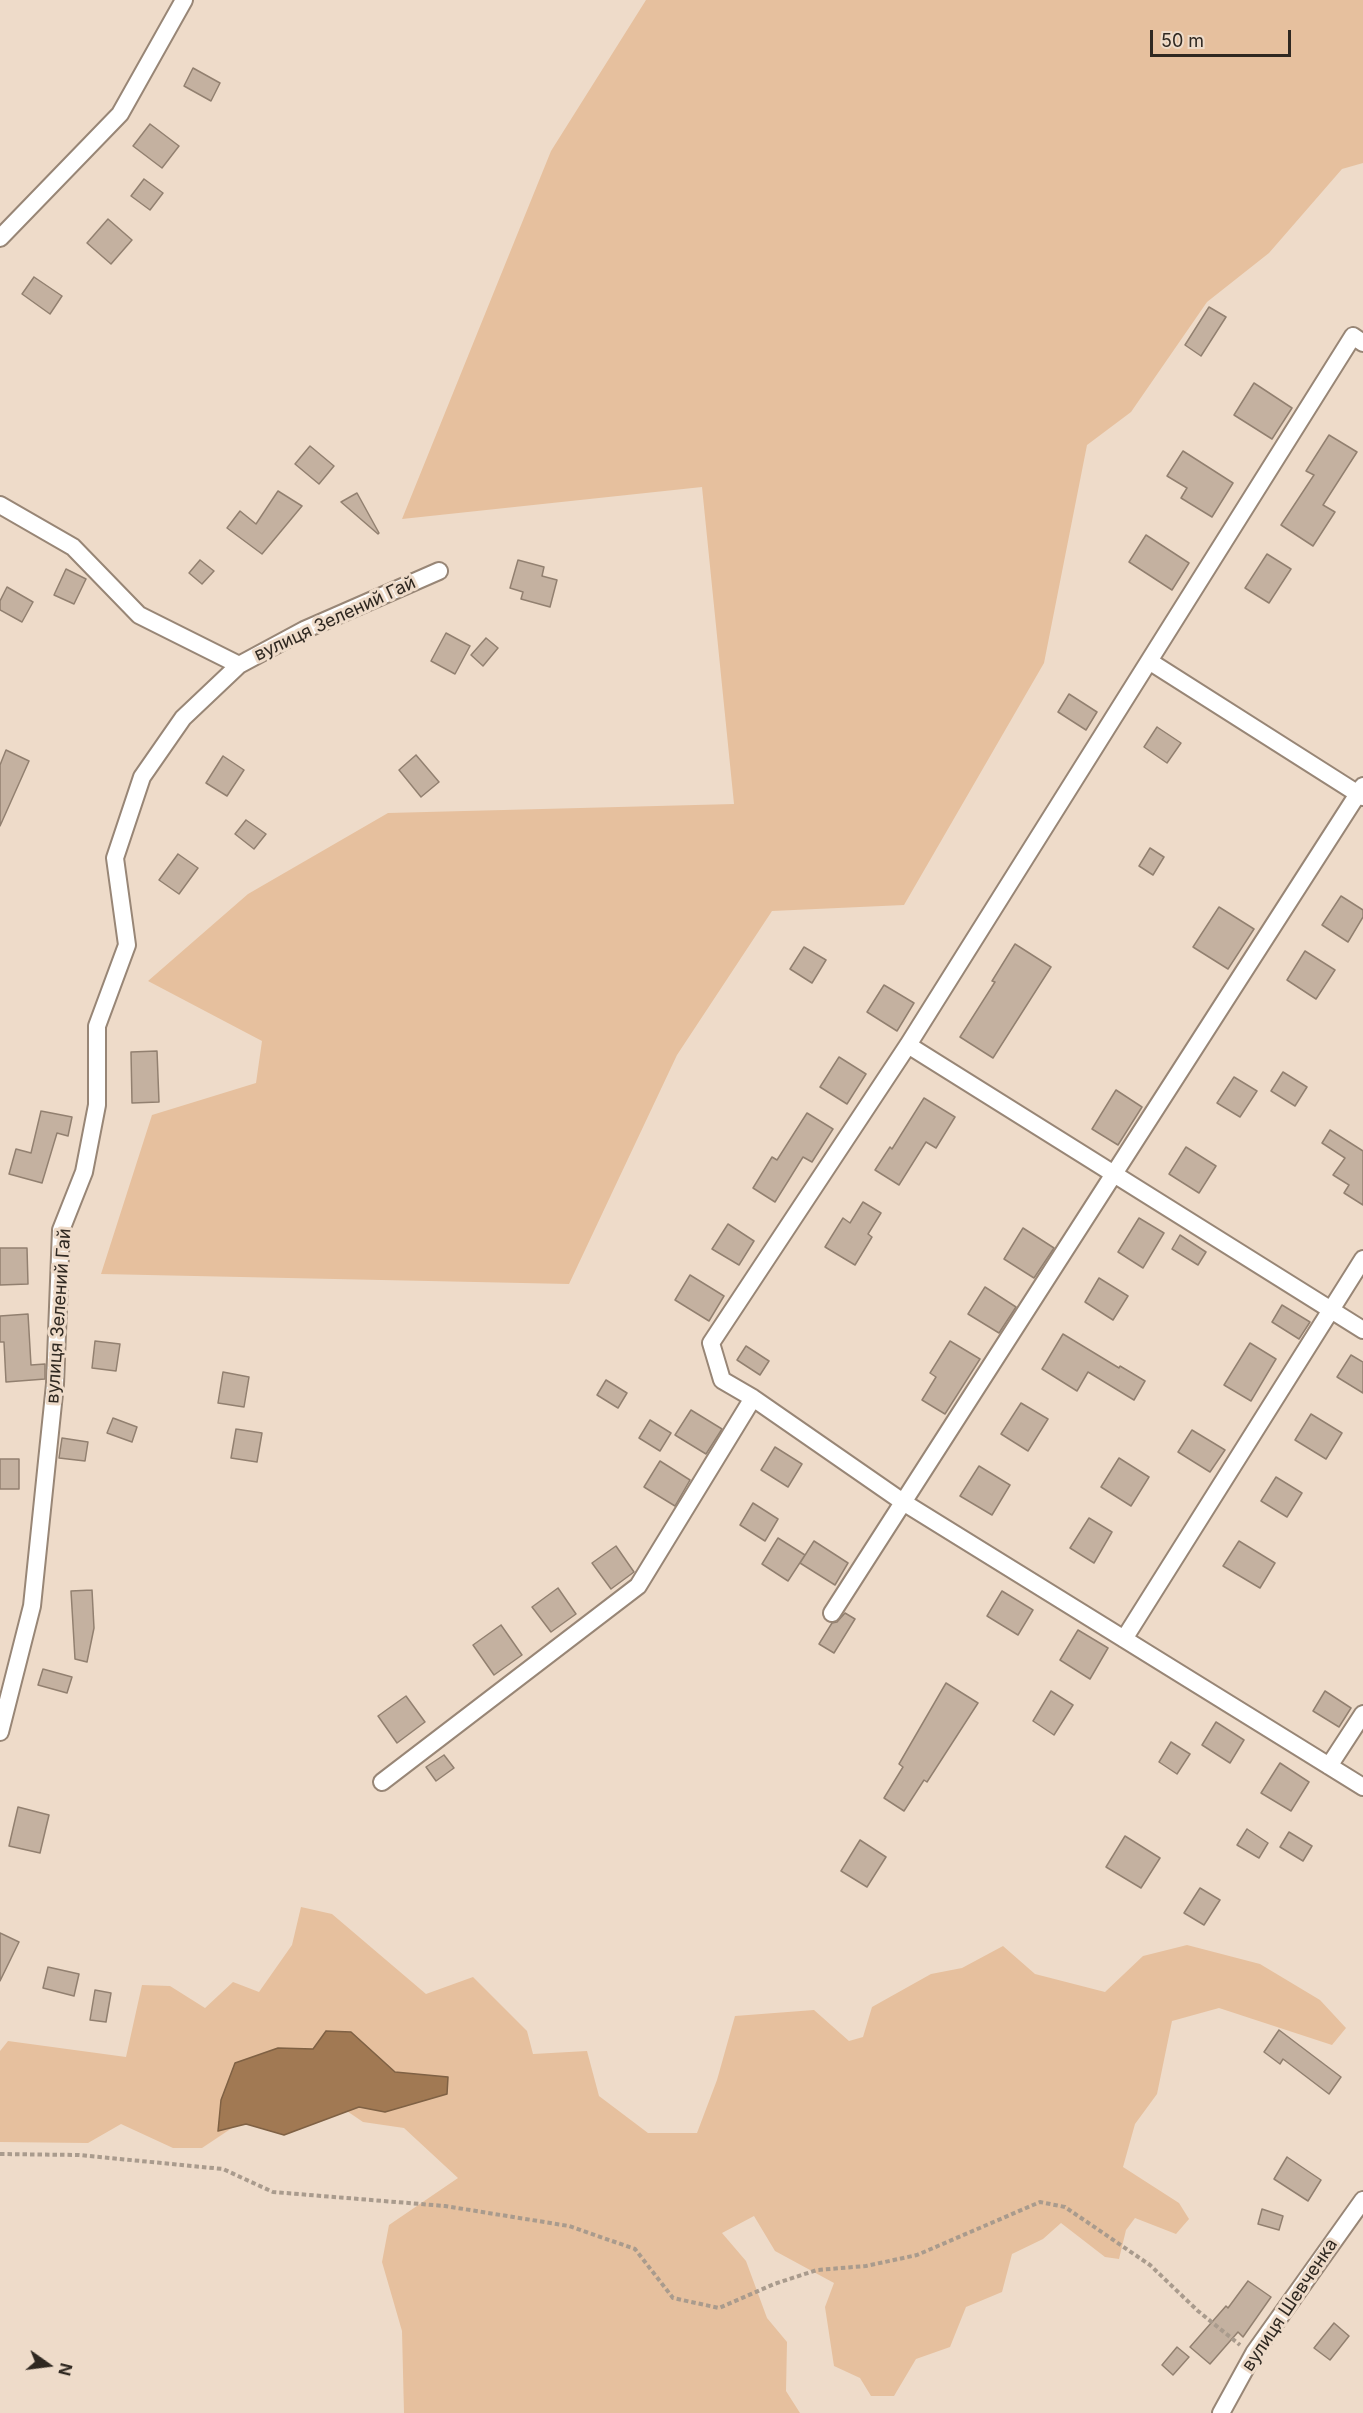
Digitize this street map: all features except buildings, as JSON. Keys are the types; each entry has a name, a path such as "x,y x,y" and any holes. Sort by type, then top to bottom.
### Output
{"street":[{"path":"0,238 120,114 184,0"},
{"path":"1363,343 1353,336 908,1045 711,1342 722,1380 753,1398 903,1502 1363,1787"},
{"path":"0,505 73,547 139,615 238,665"},
{"name":"вулиця Зелений Гай","path":"0,1732 32,1606 55,1384 61,1230 84,1172 97,1105 98,1026 127,945 115,858 142,777 183,718 238,665 304,630 439,571"},
{"path":"832,1613 1361,792 1149,661"},
{"path":"908,1045 1363,1330"},
{"path":"1124,1639 1363,1259"},
{"path":"382,1782 638,1586 753,1398"},
{"path":"1329,1766 1363,1714"},
{"name":"вулиця Шевченка","path":"1221,2413 1254,2353 1363,2200"}],"path":[{"path":"0,2154 79,2155 223,2169 273,2192 446,2206 569,2226 635,2249 674,2298 719,2308 774,2284 817,2270 866,2266 917,2255 1040,2202 1065,2206 1150,2265 1198,2311 1254,2353"}],"shaded area":[{"path":"646,0 1363,0 1363,163 1342,169 1269,253 1207,302 1131,412 1087,445 1044,663 904,905 772,911 677,1055 569,1284 101,1274 152,1115 256,1083 262,1041 148,981 248,894 388,813 734,804 702,487 402,519 551,151"},
{"path":"301,1907 332,1914 426,1994 473,1977 527,2031 533,2054 587,2051 599,2096 648,2133 697,2133 717,2080 735,2016 814,2010 849,2041 863,2037 872,2007 931,1974 962,1968 1003,1946 1035,1974 1105,1992 1143,1956 1187,1945 1260,1964 1320,2000 1346,2028 1332,2045 1219,2008 1172,2021 1157,2094 1135,2124 1123,2167 1179,2203 1189,2219 1176,2234 1135,2218 1126,2230 1119,2259 1105,2257 1061,2223 1043,2239 1012,2254 1002,2292 966,2307 950,2347 916,2359 894,2396 871,2396 860,2378 834,2366 825,2307 834,2283 775,2251 754,2216 722,2233 746,2261 767,2318 787,2342 786,2391 800,2413 404,2413 402,2331 382,2262 389,2225 458,2178 404,2128 363,2122 316,2090 268,2104 202,2148 173,2148 121,2124 88,2143 0,2142 0,2051 8,2041 126,2057 142,1985 170,1986 205,2008 233,1982 259,1992 292,1945"},
{"path":"326,2031 351,2032 395,2072 448,2077 447,2094 385,2112 359,2107 284,2135 246,2124 218,2131 221,2100 235,2063 278,2048 313,2049"}]}
